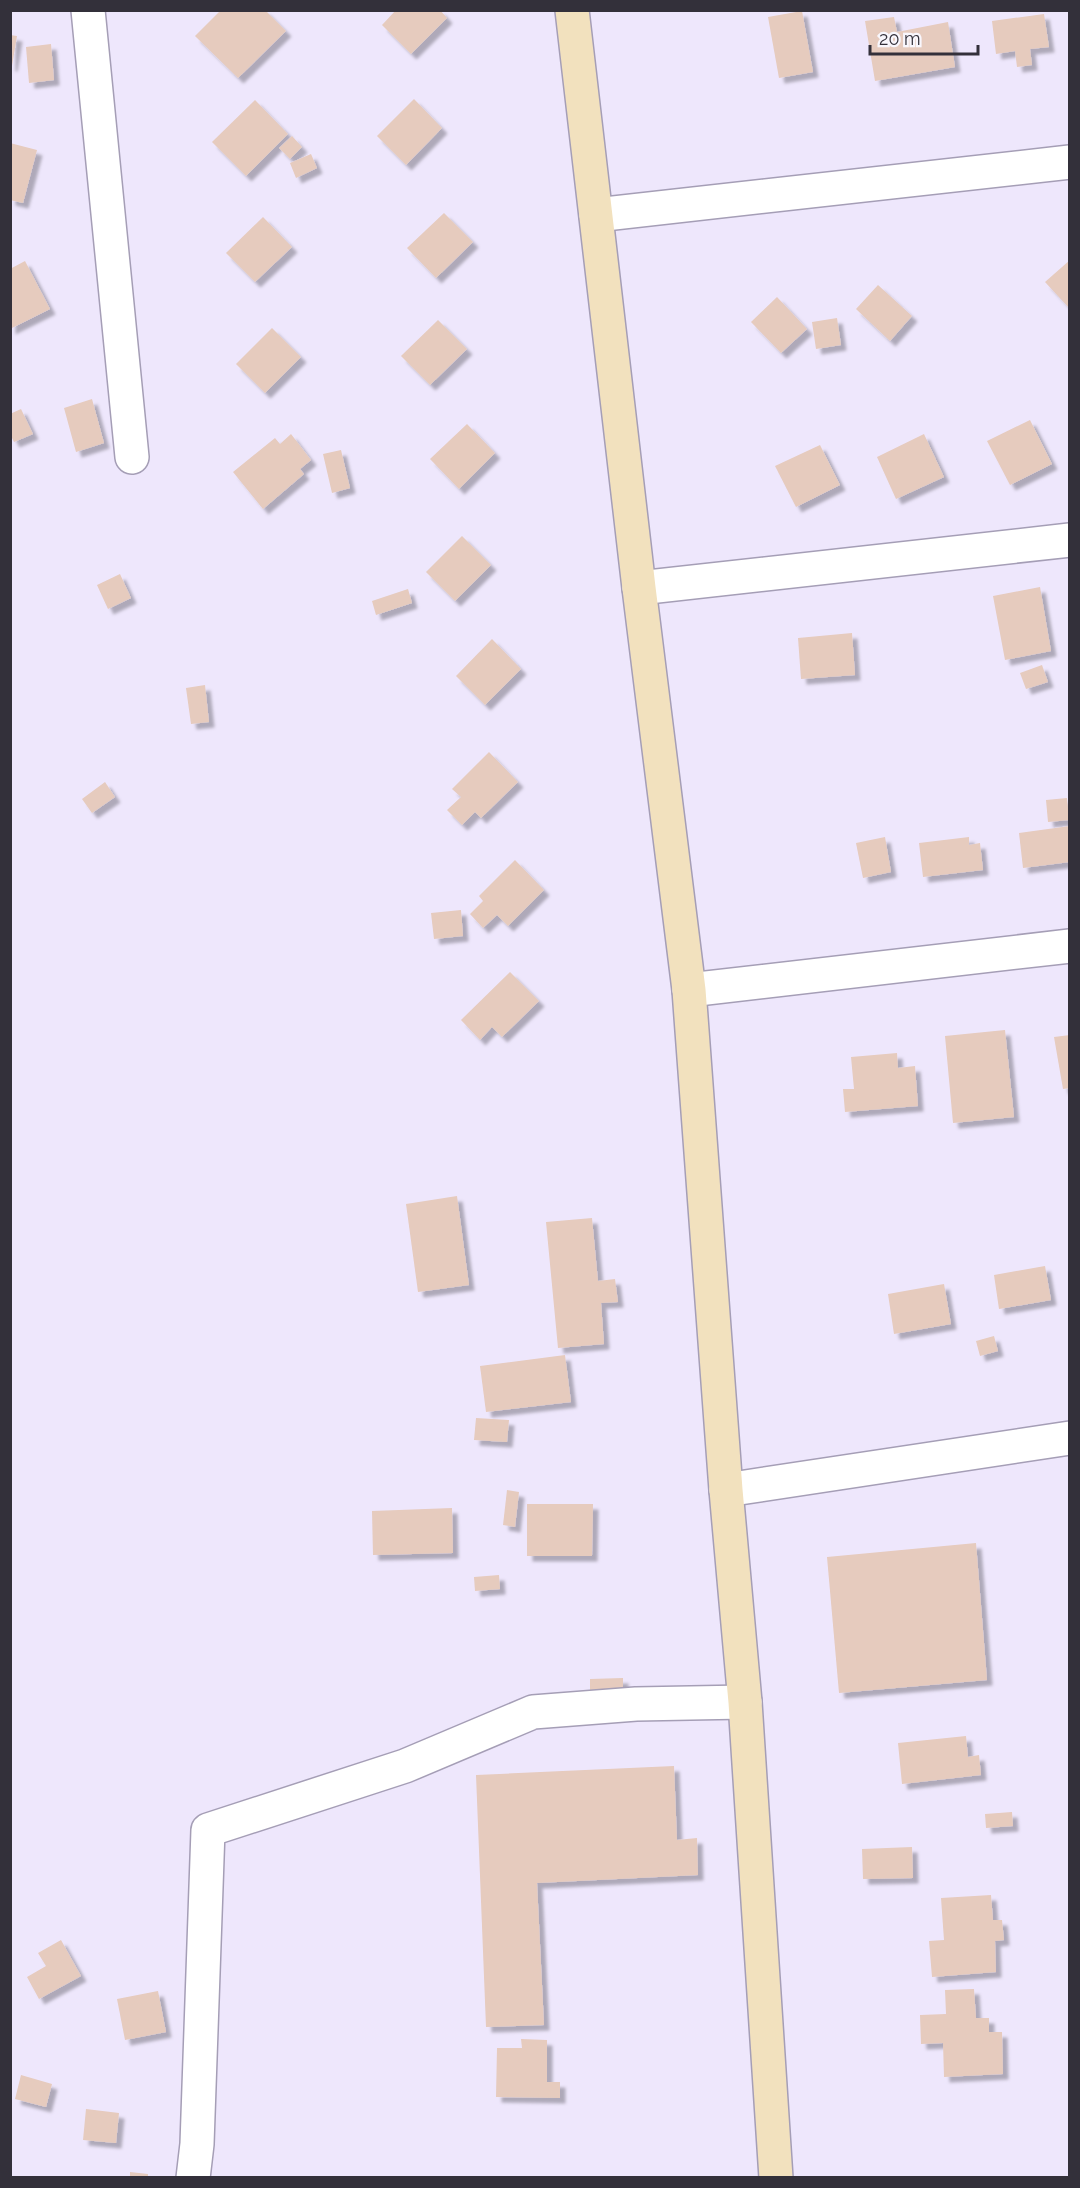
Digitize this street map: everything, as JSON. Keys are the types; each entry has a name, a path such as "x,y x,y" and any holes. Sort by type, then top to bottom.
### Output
{"main road":[{"path":"572,10 639,588 689,990 726,1490 745,1702 776,2178"}],"street":[{"path":"88,10 132,457"},
{"path":"596,215 1070,162"},
{"path":"639,588 1070,540"},
{"path":"689,990 1070,946"},
{"path":"726,1490 1070,1438"},
{"path":"193,2178 197,2144 208,1830 405,1766 533,1712 636,1704 745,1702"}],"building":[{"path":"221,10 265,10 286,31 238,78 195,36"},
{"path":"396,10 440,10 447,18 411,54 382,25"},
{"path":"802,11 813,72 779,78 768,17"},
{"path":"1044,14 1049,47 1030,49 1032,65 1017,67 1015,51 996,54 992,21"},
{"path":"894,17 897,32 948,22 955,67 875,81 865,21"},
{"path":"10,35 17,36 12,66 10,66"},
{"path":"51,44 54,80 29,83 26,47"},
{"path":"414,99 442,128 406,165 377,136"},
{"path":"255,100 288,134 246,176 212,142"},
{"path":"292,136 302,147 290,159 279,148"},
{"path":"10,143 37,150 23,203 10,200"},
{"path":"311,154 317,168 296,178 290,163"},
{"path":"444,213 473,242 436,278 407,248"},
{"path":"263,217 292,247 255,282 226,253"},
{"path":"1070,260 1070,309 1045,282"},
{"path":"25,261 50,309 10,329 10,269"},
{"path":"878,285 912,316 890,341 856,309"},
{"path":"777,297 807,329 781,353 751,322"},
{"path":"837,318 841,345 816,349 812,322"},
{"path":"438,320 467,349 430,385 401,356"},
{"path":"272,328 301,357 265,393 236,364"},
{"path":"92,399 104,443 76,452 64,408"},
{"path":"21,409 33,434 14,442 10,434 10,414"},
{"path":"1030,420 1052,464 1010,485 987,441"},
{"path":"467,424 495,453 459,489 430,459"},
{"path":"291,434 311,460 300,469 304,474 263,509 233,472 275,438 280,444"},
{"path":"924,434 944,477 896,499 877,457"},
{"path":"820,445 840,485 796,507 775,466"},
{"path":"341,450 350,488 332,493 323,454"},
{"path":"462,536 491,565 455,601 426,572"},
{"path":"120,574 131,598 108,609 97,585"},
{"path":"1040,587 1051,651 1005,660 993,596"},
{"path":"408,589 412,603 376,615 372,601"},
{"path":"852,633 855,675 801,679 798,638"},
{"path":"492,639 521,669 485,705 456,676"},
{"path":"1042,665 1048,682 1026,689 1020,673"},
{"path":"205,685 209,722 191,724 186,688"},
{"path":"489,752 518,782 481,818 475,812 462,825 447,810 461,797 452,789"},
{"path":"105,782 115,797 92,813 82,799"},
{"path":"1067,798 1069,820 1048,822 1046,800"},
{"path":"1070,826 1070,862 1023,868 1019,833"},
{"path":"885,837 891,872 863,878 856,843"},
{"path":"969,837 969,845 980,843 983,870 923,877 919,843"},
{"path":"515,860 544,890 508,926 497,915 483,928 470,914 483,901 479,896"},
{"path":"461,910 463,936 434,939 431,913"},
{"path":"510,972 539,1001 502,1037 492,1027 480,1040 461,1020"},
{"path":"1005,1030 1014,1117 953,1123 945,1036"},
{"path":"1070,1035 1070,1088 1063,1089 1054,1037"},
{"path":"897,1053 898,1068 915,1066 918,1106 845,1112 843,1089 854,1089 851,1057"},
{"path":"457,1196 469,1285 418,1292 406,1204"},
{"path":"592,1218 598,1281 615,1279 618,1302 601,1303 604,1344 558,1348 546,1222"},
{"path":"1045,1266 1051,1300 999,1309 994,1275"},
{"path":"944,1284 951,1324 894,1334 888,1294"},
{"path":"994,1336 998,1351 980,1356 976,1341"},
{"path":"565,1355 571,1402 486,1412 480,1366"},
{"path":"476,1418 509,1420 507,1442 474,1440"},
{"path":"507,1490 519,1492 515,1527 503,1525"},
{"path":"527,1504 593,1504 592,1556 527,1556"},
{"path":"452,1508 453,1553 373,1555 372,1511"},
{"path":"976,1543 987,1680 839,1693 827,1557"},
{"path":"499,1575 500,1589 475,1591 474,1577"},
{"path":"623,1678 623,1689 590,1690 590,1679"},
{"path":"966,1736 968,1757 979,1755 981,1775 902,1784 898,1743"},
{"path":"674,1766 677,1840 697,1838 698,1875 537,1883 544,2025 486,2027 476,1775"},
{"path":"1012,1812 1013,1826 986,1828 985,1814"},
{"path":"912,1847 913,1878 863,1879 862,1849"},
{"path":"991,1895 993,1920 1002,1920 1004,1940 995,1941 996,1972 932,1977 929,1941 944,1940 941,1898"},
{"path":"61,1940 81,1976 39,1999 27,1977 46,1966 38,1953"},
{"path":"974,1989 976,2018 989,2018 989,2032 1002,2032 1003,2074 944,2077 943,2043 921,2044 920,2015 946,2014 945,1990"},
{"path":"158,1991 166,2032 125,2040 117,1999"},
{"path":"521,2039 547,2040 547,2082 560,2082 560,2098 496,2097 497,2048 522,2048"},
{"path":"21,2075 52,2084 46,2107 15,2099"},
{"path":"86,2109 119,2113 116,2143 83,2140"},
{"path":"130,2172 148,2174 148,2178 130,2178"}]}
